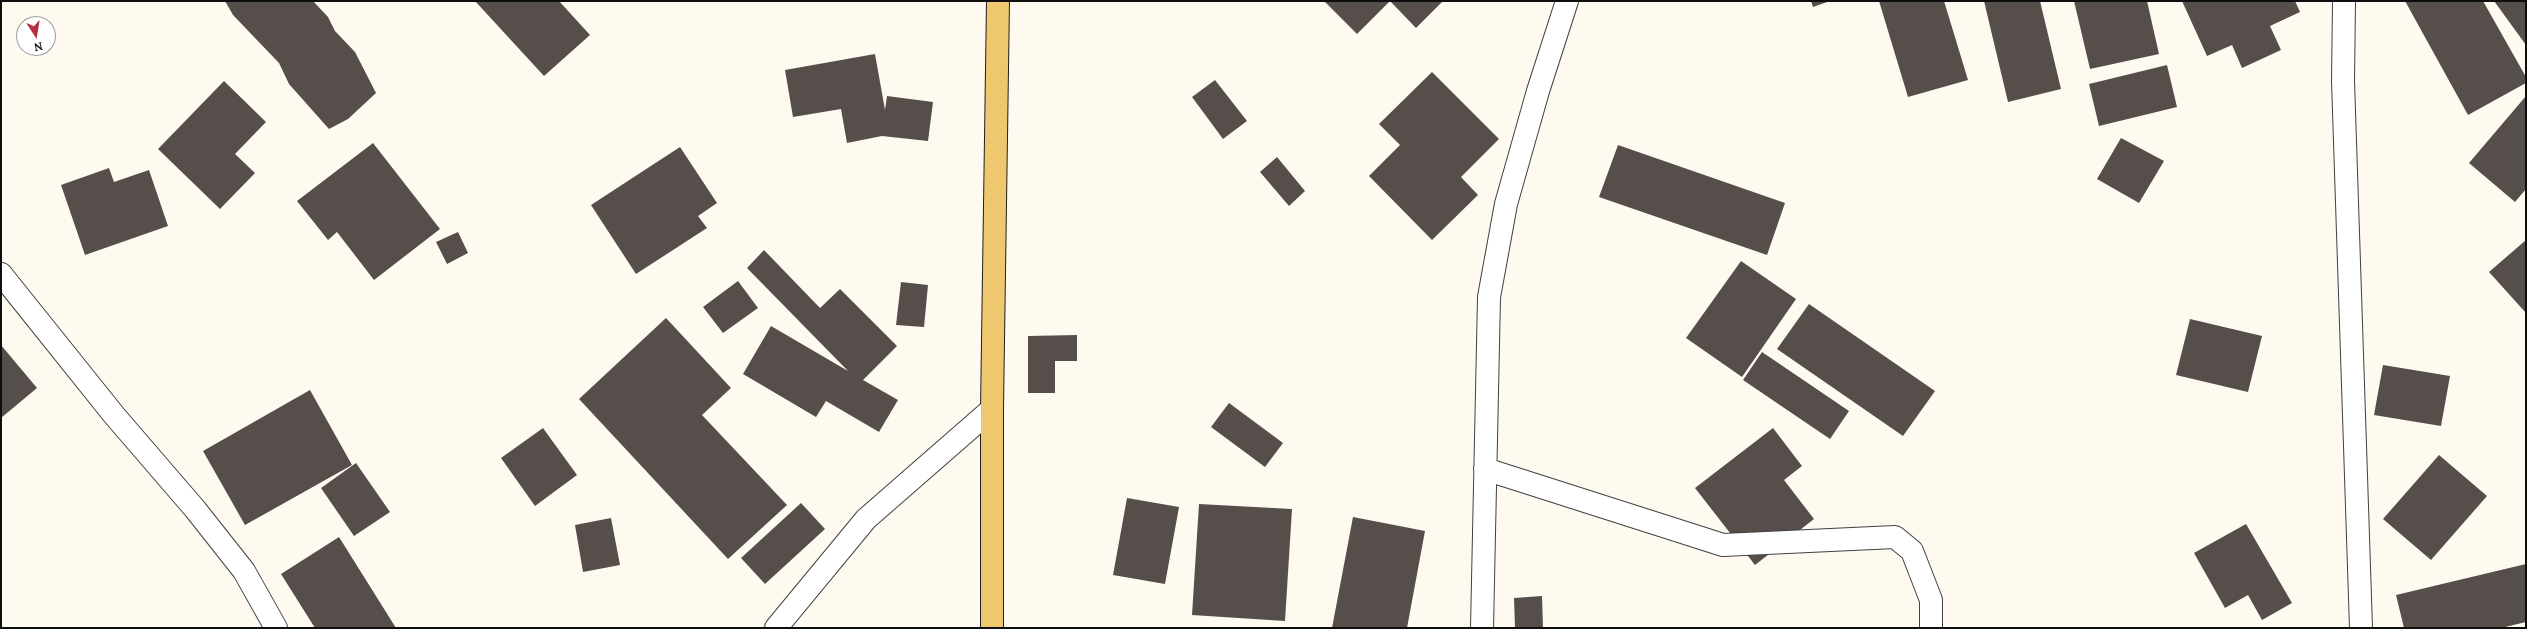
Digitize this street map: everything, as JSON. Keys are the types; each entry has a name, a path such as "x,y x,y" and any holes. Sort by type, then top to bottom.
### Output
{"main road":[{"path":"992,628 992,409 998,1"}],"street":[{"path":"1482,628 1489,297 1506,204 1538,91 1567,1"},
{"path":"2344,1 2343,81 2362,628"},
{"path":"1,274 114,415 195,509 244,571 276,628"},
{"path":"776,628 866,519 992,409"},
{"path":"1485,469 1723,544 1895,537 1912,551 1931,600 1931,628"}],"building":[{"path":"225,1 313,1 328,17 335,31 355,52 376,93 348,119 329,129 289,84 279,63 233,15"},
{"path":"475,1 559,1 590,35 544,76"},
{"path":"1324,1 1390,1 1357,34"},
{"path":"1390,1 1443,1 1416,28"},
{"path":"1811,1 1830,1 1813,7"},
{"path":"1879,1 1944,1 1968,80 1908,97"},
{"path":"1984,1 2040,1 2061,89 2008,102"},
{"path":"2074,1 2147,1 2159,54 2090,69"},
{"path":"2182,1 2295,1 2300,12 2270,26 2281,50 2242,68 2232,45 2207,56"},
{"path":"2405,1 2483,1 2526,77 2526,83 2468,115"},
{"path":"2494,1 2526,1 2526,45"},
{"path":"875,54 885,110 887,96 933,102 928,141 882,136 847,143 841,109 793,117 785,70"},
{"path":"2167,65 2177,107 2099,126 2089,84"},
{"path":"1432,72 1499,139 1461,177 1478,195 1432,240 1369,176 1400,145 1379,124"},
{"path":"1215,80 1247,121 1223,139 1192,97"},
{"path":"224,81 266,122 235,154 255,173 220,209 158,149"},
{"path":"2526,96 2526,189 2515,202 2469,163"},
{"path":"2121,138 2164,161 2139,203 2097,179"},
{"path":"373,143 440,229 374,280 337,232 328,240 297,201"},
{"path":"1618,145 1785,203 1767,255 1599,197"},
{"path":"680,147 717,203 698,216 707,228 636,274 591,205"},
{"path":"1277,157 1305,191 1289,206 1260,172"},
{"path":"109,168 114,182 149,170 168,226 85,255 61,185"},
{"path":"458,232 468,253 447,264 436,242"},
{"path":"2526,240 2526,313 2489,272"},
{"path":"764,250 820,308 840,289 897,346 863,380 898,400 879,432 826,401 816,417 743,374 771,326 848,371 747,268"},
{"path":"1741,261 1796,299 1742,377 1686,338"},
{"path":"738,281 758,308 723,333 703,307"},
{"path":"901,282 928,285 924,327 896,325"},
{"path":"1809,304 1935,391 1903,436 1777,349"},
{"path":"666,318 731,388 702,415 787,505 728,559 579,399"},
{"path":"2190,319 2262,336 2248,392 2176,375"},
{"path":"1077,335 1077,361 1055,361 1055,393 1028,393 1028,336"},
{"path":"1,345 37,388 1,418"},
{"path":"1762,352 1849,411 1830,439 1743,380"},
{"path":"2383,365 2450,376 2441,426 2374,415"},
{"path":"310,390 352,465 245,525 203,451"},
{"path":"1229,403 1283,443 1265,467 1211,427"},
{"path":"543,428 577,475 535,506 501,458"},
{"path":"1773,428 1802,466 1784,480 1814,519 1755,565 1695,488"},
{"path":"2439,455 2487,496 2431,560 2383,519"},
{"path":"356,463 390,512 354,536 321,488"},
{"path":"1127,498 1179,507 1165,584 1113,575"},
{"path":"801,503 825,529 765,584 741,558"},
{"path":"1199,504 1292,509 1285,621 1192,615"},
{"path":"1353,517 1425,531 1407,628 1332,628"},
{"path":"611,518 620,565 583,572 575,525"},
{"path":"2246,524 2292,603 2262,620 2248,595 2225,608 2194,553"},
{"path":"339,537 396,628 315,628 281,574"},
{"path":"2526,564 2526,622 2501,628 2404,628 2396,595"},
{"path":"1542,596 1543,628 1515,628 1514,598"}]}
